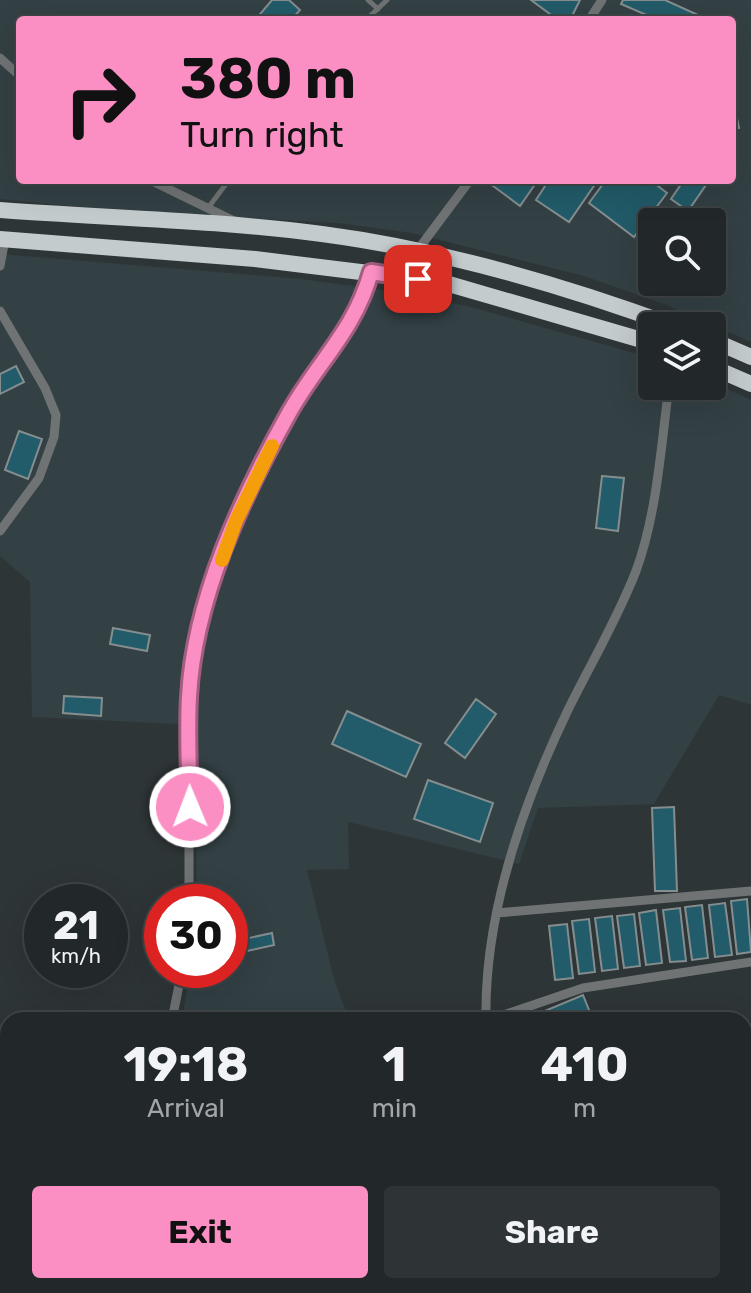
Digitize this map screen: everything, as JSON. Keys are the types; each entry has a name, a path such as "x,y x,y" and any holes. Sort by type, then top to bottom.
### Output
{"highway":[{"path":"0,210 320,234 417,251 515,274 638,314"},
{"path":"3,239 371,272 442,282 638,339"},
{"path":"726,346 751,357"},
{"path":"726,373 751,384"}],"street":[{"path":"0,58 16,72"},
{"path":"158,184 246,227"},
{"path":"417,251 467,184"},
{"path":"0,266 3,239"},
{"path":"189,884 189,697 205,606 236,521 268,453 290,410 349,327 371,272"},
{"path":"0,311 45,388 56,415 54,437 39,478 0,531"},
{"path":"488,1012 488,952 497,913 535,788 637,569 648,523 667,400"},
{"path":"497,913 751,891"},
{"path":"512,1012 583,988 751,962"},
{"path":"174,1012 178,988"}],"lane":[{"path":"368,0 378,9"},
{"path":"370,16 387,0"},
{"path":"208,209 226,184"}],"shaded area":[{"path":"0,0 751,0 751,342 726,331 726,312 682,312 641,296 726,296 726,208 638,208 638,295 584,276 412,233 339,223 132,212 0,199"},
{"path":"0,254 301,279 403,293 471,307 638,354 638,400 726,400 726,388 751,400 751,705 719,695 654,804 538,808 519,864 348,822 349,869 307,870 334,979 346,1012 183,1012 187,988 248,988 248,884 196,884 198,725 32,717 30,582 0,556"}],"building":[{"path":"272,0 289,0 300,10 295,16 258,16"},
{"path":"531,0 580,0 572,16 553,16"},
{"path":"623,0 665,0 700,16 649,16 621,4"},
{"path":"490,184 535,184 520,206"},
{"path":"546,184 595,184 569,222 536,200"},
{"path":"603,184 655,184 667,193 656,208 638,208 638,232 634,237 589,203"},
{"path":"681,184 707,184 690,208 684,208 671,199"},
{"path":"16,366 24,382 0,394 0,374"},
{"path":"19,431 42,439 28,479 5,470"},
{"path":"602,476 624,478 618,531 596,528"},
{"path":"113,628 150,635 147,651 110,644"},
{"path":"64,696 102,698 101,716 63,713"},
{"path":"476,699 496,714 465,758 445,743"},
{"path":"347,711 421,744 406,777 332,744"},
{"path":"428,780 493,803 480,842 414,819"},
{"path":"674,807 677,891 655,891 652,808"},
{"path":"747,899 751,952 737,954 731,901"},
{"path":"725,903 732,955 715,957 709,905"},
{"path":"702,905 708,958 692,960 685,907"},
{"path":"680,908 686,961 670,962 663,910"},
{"path":"656,910 662,963 646,965 639,913"},
{"path":"634,914 640,966 624,968 617,916"},
{"path":"612,916 618,969 602,971 595,918"},
{"path":"589,919 595,972 579,974 572,921"},
{"path":"567,924 573,978 555,980 549,926"},
{"path":"272,933 274,945 248,951 248,938"},
{"path":"583,995 590,1012 542,1012"}],"slow traffic":[{"path":"222,560 236,521 272,446"}],"route":[{"path":"190,807 189,697 193,659 205,606 236,521 290,410 349,327 363,299 371,272 418,279"}]}
